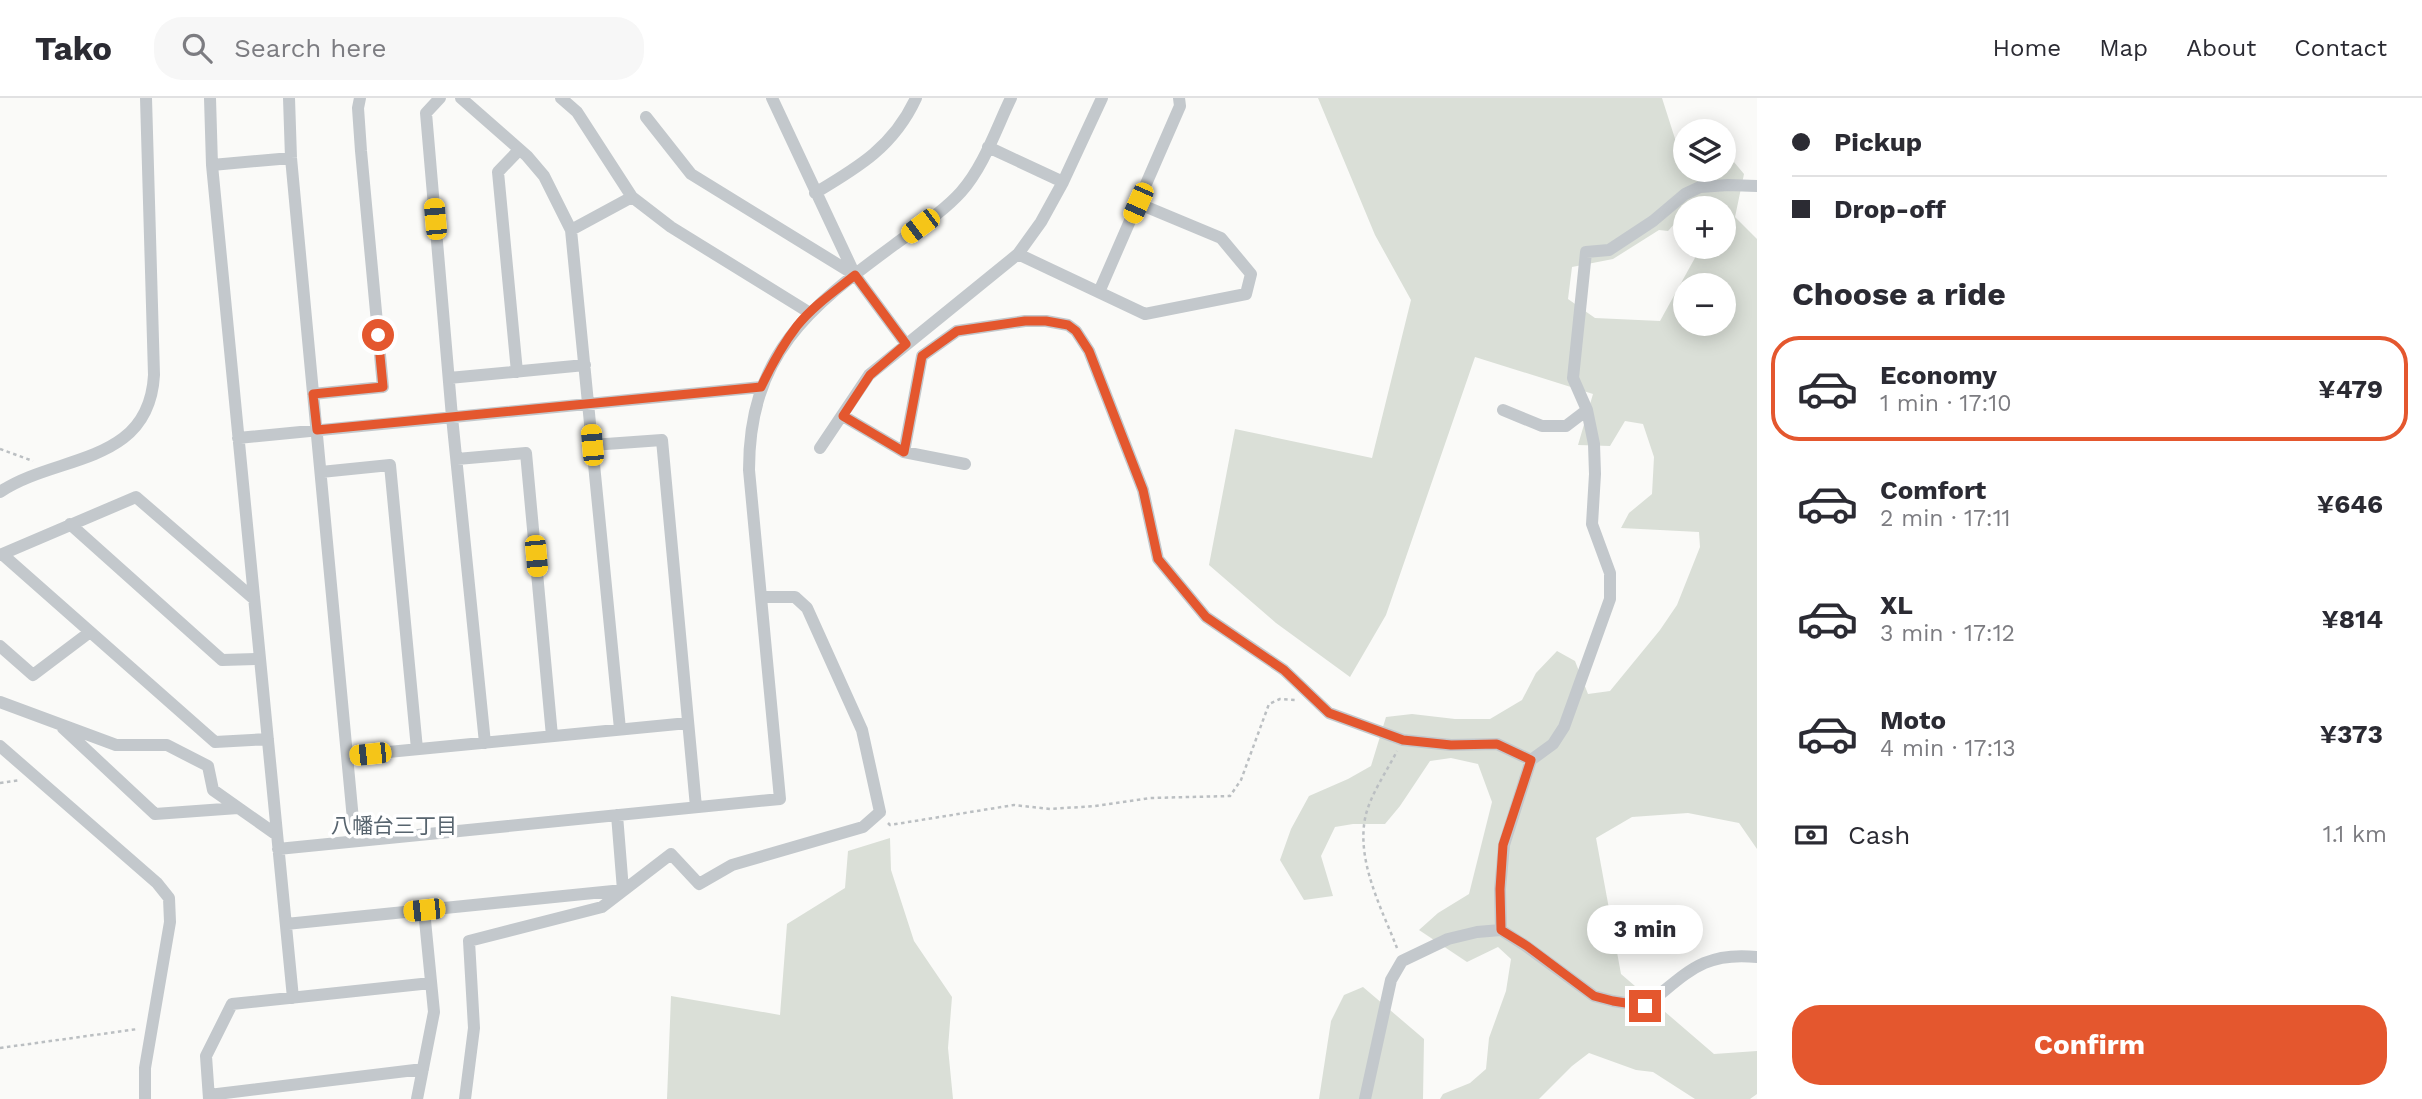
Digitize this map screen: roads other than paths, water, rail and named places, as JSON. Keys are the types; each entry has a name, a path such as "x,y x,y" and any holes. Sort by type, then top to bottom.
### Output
{"street":[{"path":"0,492 99,454 116,444 136,425 150,400 153,375 146,98"},
{"path":"210,98 212,165 293,998"},
{"path":"289,98 292,158 355,841"},
{"path":"313,394 383,387 358,108 360,98"},
{"path":"440,98 426,113 452,417 485,743"},
{"path":"461,98 544,176 571,230 620,729"},
{"path":"561,98 577,112 632,197 671,227 810,313"},
{"path":"772,98 855,275 906,344"},
{"path":"816,193 867,161 908,117 916,98"},
{"path":"0,702 116,745 167,745 208,766 213,790 239,808 278,842 355,841 780,799 749,470 752,418 761,387 798,324 855,275 940,212 961,192 978,168 1011,98"},
{"path":"820,448 870,375 1018,254 1041,222 1063,182 1102,98"},
{"path":"1099,292 1180,106 1179,98"},
{"path":"646,117 691,173 855,275"},
{"path":"988,147 1063,182"},
{"path":"517,372 498,172 519,150"},
{"path":"212,165 292,158"},
{"path":"1501,930 1503,845 1531,760 1553,744 1564,727 1610,598 1610,573 1592,523 1595,454 1587,410 1573,378 1586,252 1609,250 1643,228 1685,194 1700,187 1757,186"},
{"path":"571,230 632,197"},
{"path":"1018,254 1145,314 1246,294 1251,274 1221,238 1138,203"},
{"path":"904,452 922,356 957,331 1025,321 1068,325 1076,331 1089,351 1143,490 1158,559 1206,617 1284,670 1329,713 1403,740 1451,745 1497,744 1531,760"},
{"path":"449,378 584,365"},
{"path":"239,438 761,387"},
{"path":"1503,410 1542,426 1566,426 1587,410"},
{"path":"843,416 904,452 965,464"},
{"path":"592,445 662,440 696,807"},
{"path":"457,459 526,453 552,736"},
{"path":"321,472 390,465 417,750"},
{"path":"254,599 136,497 1,554 215,742 268,739"},
{"path":"70,524 222,660 260,659"},
{"path":"465,1099 474,1028 469,941 602,908 671,854 699,884 732,864 863,827 880,812 862,730 807,608 796,597 761,597"},
{"path":"0,646 33,675 90,632"},
{"path":"57,723 155,814 239,808"},
{"path":"347,756 688,723"},
{"path":"0,746 157,883 169,898 170,922 145,1068 145,1099"},
{"path":"617,815 623,890"},
{"path":"286,923 623,890"},
{"path":"417,1099 433,1019 424,910"},
{"path":"1365,1099 1391,980 1402,961 1448,939 1501,930 1594,996 1645,1006 1690,968 1708,960 1757,957"},
{"path":"423,1069 209,1097 206,1056 232,1004 431,984"}],"district":[{"name":"八幡台三丁目","path":"394,825"}]}
